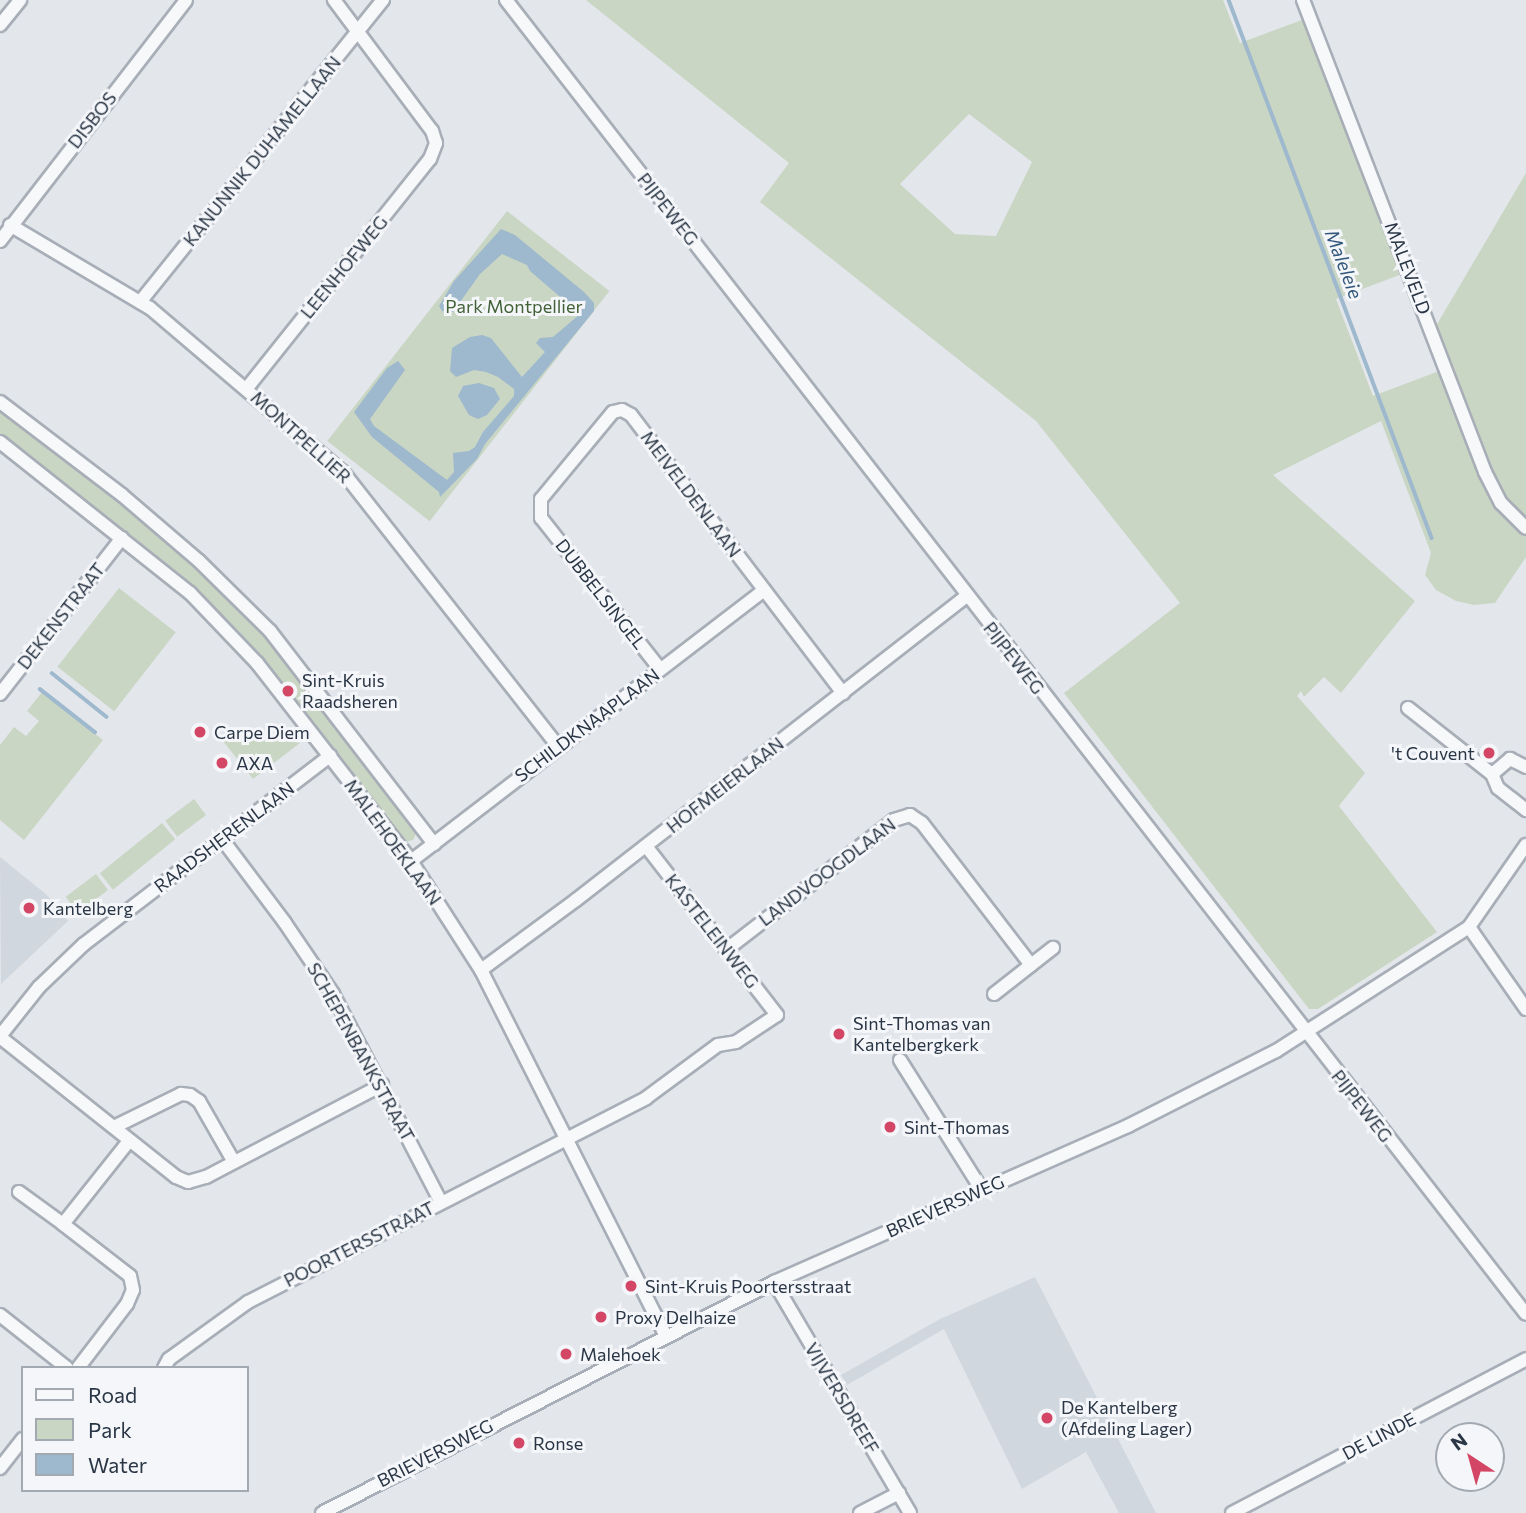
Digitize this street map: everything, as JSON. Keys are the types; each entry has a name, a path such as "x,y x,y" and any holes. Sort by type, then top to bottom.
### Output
{"street":[{"path":"0,26 20,0"},
{"name":"DISBOS","path":"0,241 186,0"},
{"path":"334,0 358,31"},
{"name":"KANUNNIK DUHAMELLAAN","path":"140,302 383,0"},
{"name":"PIJPEWEG","path":"506,0 1305,1033 1526,1314"},
{"name":"MALEVELD","path":"1303,0 1485,472 1501,503 1526,528"},
{"name":"LEENHOFWEG","path":"247,388 430,159 436,143 432,131 358,31"},
{"name":"MONTPELLIER","path":"10,225 140,302 247,388 343,472 558,746"},
{"name":"MALEHOEKLAAN","path":"0,402 131,503 204,566 271,631 434,844"},
{"name":"MEIVELDENLAAN","path":"541,518 541,499 613,412 622,410 631,415 843,693"},
{"name":"MALEHOEKLAAN","path":"2,449 122,538 190,593 257,663 411,861 481,970 666,1336"},
{"name":"DUBBELSINGEL","path":"541,518 660,669"},
{"name":"DEKENSTRAAT","path":"0,694 122,538"},
{"name":"SCHILDKNAAPLAAN","path":"411,861 764,590"},
{"name":"HOFMEIERLAAN","path":"481,970 646,846 967,596"},
{"path":"1408,708 1492,774 1498,788 1526,810"},
{"name":"RAADSHERENLAAN","path":"0,1036 61,964 330,757"},
{"path":"1492,774 1510,759 1526,767"},
{"name":"LANDVOOGDLAAN","path":"726,950 894,820 910,815 922,823 1031,965"},
{"name":"SCHEPENBANKSTRAAT","path":"222,839 305,950 333,994 441,1202"},
{"name":"BRIEVERSWEG","path":"322,1513 774,1282 1128,1126 1305,1033 1469,927 1526,845"},
{"name":"KASTELEINWEG","path":"646,846 777,1016"},
{"path":"1469,927 1526,1009"},
{"path":"994,994 1053,948"},
{"name":"POORTERSSTRAAT","path":"164,1366 169,1359 248,1303 646,1098 718,1045 736,1042 777,1016"},
{"path":"0,1036 129,1141 176,1177 188,1182 206,1177 382,1085"},
{"path":"900,1060 982,1190"},
{"path":"114,1127 181,1094 190,1095 199,1101 234,1163"},
{"path":"63,1224 129,1141"},
{"path":"19,1192 130,1276 133,1290 127,1304 80,1366"},
{"name":"VIJVERSDREEF","path":"774,1282 910,1513"},
{"path":"0,1315 64,1366"},
{"name":"DE LINDE","path":"1232,1513 1526,1359"},
{"path":"2,1462 21,1440"},
{"path":"860,1513 899,1493"}],"shaded area":[{"name":"Kantelberg","path":"0,857 47,895 68,921 1,984"},
{"name":"De Kantelberg (Afdeling Lager)","path":"1035,1277 1156,1513 1119,1513 1086,1452 1022,1489 944,1329 847,1385 841,1375 940,1319"}],"green space":[{"path":"586,0 1223,0 1240,43 1310,17 1410,271 1336,299 1373,396 1447,368 1433,331 1526,173 1526,557 1495,603 1474,605 1456,601 1436,590 1425,575 1431,553 1381,421 1273,475 1415,601 1341,693 1324,677 1304,697 1301,691 1297,696 1365,773 1339,806 1437,932 1318,1009 1309,1009 1064,693 1180,603 1036,421 760,202 789,163","holes":["969,114 1032,162 996,236 955,234 900,184"]},
{"name":"Park Montpellier","path":"507,211 609,291 430,521 327,441"},
{"path":"0,408 199,568 265,634 418,830 413,840 405,842 400,838 247,643 183,580 0,434"},
{"path":"119,588 176,632 114,711 57,667"},
{"path":"42,692 103,740 24,840 0,820 0,745 14,727 26,736 39,721 27,711"},
{"path":"224,732 300,743 253,779 223,741"},
{"path":"194,799 206,815 177,837 165,821"},
{"path":"162,823 175,839 113,890 100,873"},
{"path":"96,874 108,890 78,913 66,897"}],"water":[{"path":"501,229 515,235 584,292 594,303 594,311 485,444 477,459 440,497 439,492 372,437 354,412 387,368 398,361 405,370 370,419 374,426 447,480 454,472 453,453 469,451 475,447 483,432 514,396 514,389 486,372 474,370 456,377 450,371 452,348 470,337 482,335 491,338 522,377 545,352 536,343 540,338 553,337 580,314 530,271 527,265 502,254 480,274 453,312 442,311 439,306 454,281"},
{"path":"479,383 494,388 500,399 487,415 478,419 469,415 458,396 463,386"}],"waterway":[{"name":"Maleleie","path":"1229,0 1432,538"},
{"path":"52,673 107,717"},
{"path":"40,689 95,732"}],"place":[{"name":"Sint-Kruis Raadsheren","path":"288,691"},
{"name":"Carpe Diem","path":"200,732"},
{"name":"'t Couvent","path":"1489,753"},
{"name":"AXA","path":"222,763"},
{"name":"Kantelberg","path":"29,908"},
{"name":"Sint-Thomas van Kantelbergkerk","path":"839,1034"},
{"name":"Sint-Thomas","path":"890,1127"},
{"name":"Sint-Kruis Poortersstraat","path":"631,1286"},
{"name":"Proxy Delhaize","path":"601,1317"},
{"name":"Malehoek","path":"566,1354"},
{"name":"De Kantelberg (Afdeling Lager)","path":"1047,1418"},
{"name":"Ronse","path":"519,1443"}]}
